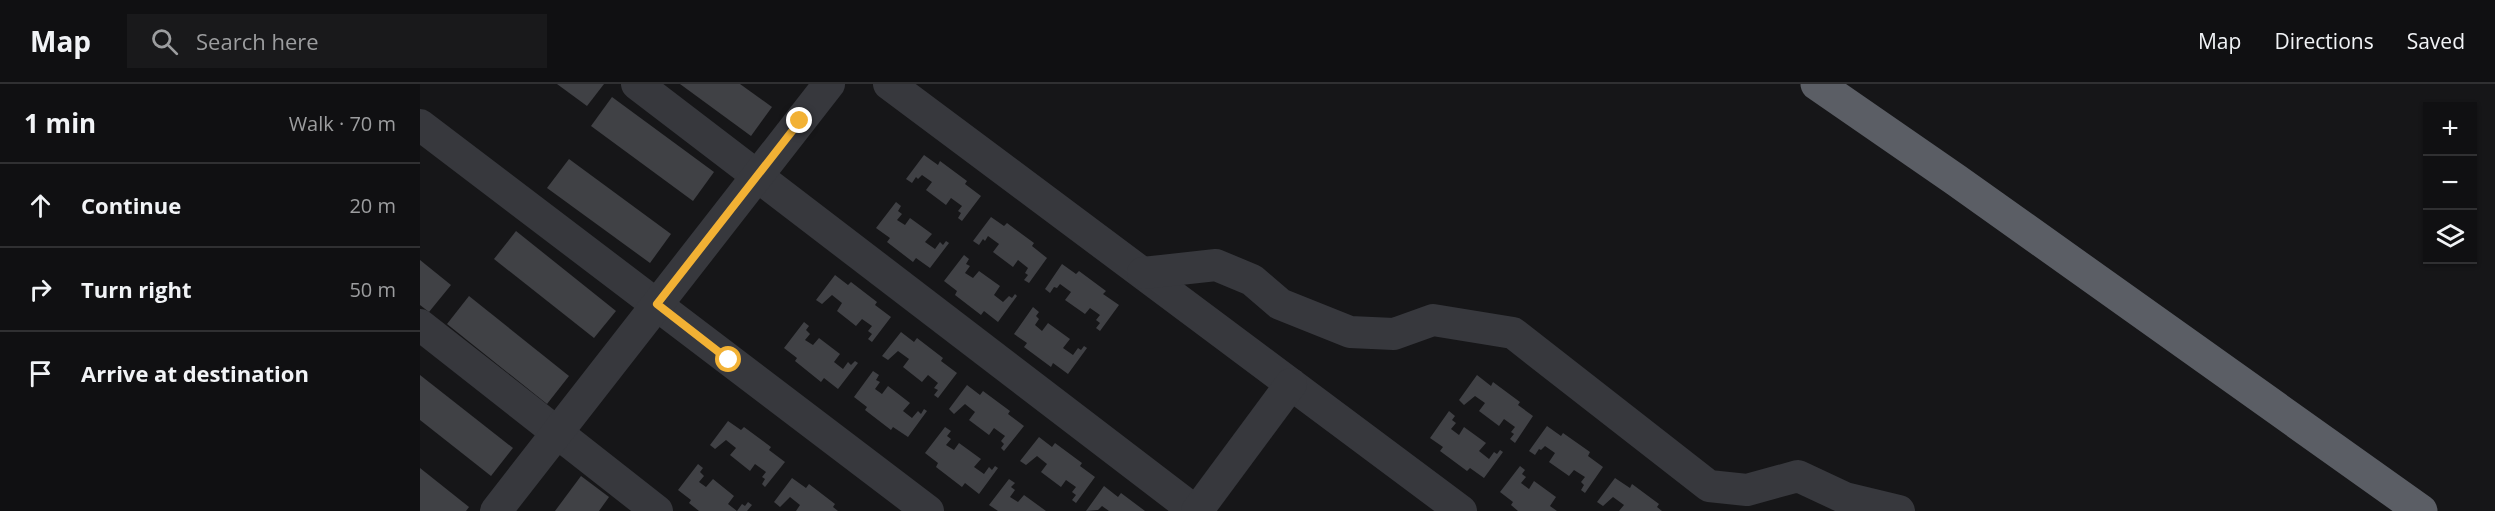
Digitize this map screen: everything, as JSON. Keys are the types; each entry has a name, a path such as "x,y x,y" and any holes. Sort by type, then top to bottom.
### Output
{"highway":[{"path":"1817,84 1956,180 2421,511"}],"street":[{"path":"637,84 1196,511 1291,384"},
{"path":"496,511 829,84"},
{"path":"890,84 1461,511"},
{"path":"420,125 928,511"},
{"path":"1143,273 1216,265 1252,280 1280,304 1350,332 1394,334 1432,320 1513,333 1709,486 1739,501 1798,476 1845,498 1899,511"},
{"path":"420,325 657,511"}],"building":[{"path":"557,84 604,84 587,106"},
{"path":"680,84 740,84 772,107 751,136"},
{"path":"612,97 714,172 693,201 591,126"},
{"path":"924,155 938,165 940,161 967,181 965,184 981,196 962,221 958,218 961,213 958,211 962,206 951,198 946,205 926,190 932,182 922,175 918,179 916,177 912,183 906,179"},
{"path":"569,159 671,234 650,263 547,188"},
{"path":"896,202 901,206 898,211 902,214 897,220 905,225 910,218 932,234 925,242 935,249 940,242 943,245 946,241 949,243 930,268 916,258 913,262 887,242 890,238 876,228"},
{"path":"991,217 1004,226 1007,223 1034,243 1032,246 1047,258 1029,283 1024,280 1028,275 1025,273 1028,268 1018,260 1013,267 993,252 999,244 988,236 979,245 973,241"},
{"path":"516,231 616,311 594,338 494,259"},
{"path":"964,255 969,259 966,264 970,266 965,273 973,278 979,271 1000,286 994,295 1003,302 1009,296 1012,298 1015,294 1017,296 998,322 984,311 981,315 955,295 957,291 944,281"},
{"path":"420,260 451,285 429,312 420,305"},
{"path":"1062,264 1076,274 1079,271 1106,291 1103,294 1119,305 1100,331 1096,328 1100,323 1096,320 1100,315 1090,308 1085,314 1065,300 1071,292 1060,284 1050,293 1045,289"},
{"path":"835,275 848,285 851,282 877,302 875,305 891,317 872,342 868,339 872,334 868,331 872,326 862,319 856,326 837,311 842,303 832,295 822,304 816,300"},
{"path":"469,296 569,376 547,404 447,324"},
{"path":"1033,307 1039,312 1036,316 1039,319 1035,325 1042,331 1048,323 1070,339 1063,348 1073,355 1078,348 1081,350 1084,346 1087,348 1068,374 1053,363 1051,367 1024,347 1027,343 1014,334"},
{"path":"804,322 809,326 806,330 810,334 805,340 813,345 819,338 840,354 834,362 843,369 848,362 851,365 855,361 858,363 838,389 824,378 821,382 795,361 797,358 784,348"},
{"path":"901,332 914,342 917,338 943,358 941,361 957,373 938,398 934,395 938,390 934,388 938,383 928,375 922,382 903,367 909,359 898,351 888,360 882,356"},
{"path":"873,371 879,375 876,380 880,382 875,389 882,394 888,386 910,403 903,411 912,418 918,411 921,414 924,409 927,411 908,437 893,427 891,430 865,410 867,407 854,397"},
{"path":"420,375 513,448 491,476 420,420"},
{"path":"1477,375 1491,386 1493,382 1520,402 1518,405 1533,416 1515,443 1510,439 1515,427 1504,419 1499,426 1479,411 1485,403 1475,396 1464,405 1459,400"},
{"path":"967,385 980,395 983,391 1010,411 1008,414 1024,426 1004,451 1001,448 1004,444 1001,441 1005,436 994,428 989,435 969,420 975,412 965,404 954,414 949,409"},
{"path":"1449,411 1455,416 1452,420 1456,423 1451,429 1459,435 1464,427 1486,443 1479,451 1489,459 1494,452 1497,454 1500,450 1503,452 1484,478 1470,468 1467,471 1440,451 1443,447 1430,438"},
{"path":"728,421 741,430 744,427 771,447 769,450 785,462 765,487 762,484 765,479 762,477 766,472 755,464 750,471 730,455 736,448 726,440 715,449 710,445"},
{"path":"1547,426 1561,436 1563,433 1590,452 1588,456 1603,467 1585,493 1581,490 1584,485 1581,482 1585,477 1574,470 1569,476 1549,462 1555,453 1545,446 1535,455 1529,451"},
{"path":"945,427 951,431 947,436 951,439 946,445 954,450 959,443 981,459 974,467 984,474 989,467 992,470 995,466 998,468 979,494 965,483 962,487 936,467 938,463 925,453"},
{"path":"1039,437 1052,447 1055,443 1082,463 1080,466 1095,477 1076,503 1072,500 1076,495 1072,492 1076,487 1066,480 1061,487 1041,472 1047,464 1037,456 1026,465 1020,461"},
{"path":"698,464 703,468 700,472 704,476 699,482 706,487 713,479 734,496 728,504 737,511 699,511 689,503 691,500 678,490"},
{"path":"1520,466 1525,470 1522,474 1526,477 1521,483 1529,489 1534,481 1556,497 1550,506 1557,511 1518,511 1511,505 1513,502 1500,492"},
{"path":"420,468 469,507 466,511 420,511"},
{"path":"581,476 609,497 599,511 555,511"},
{"path":"792,478 806,488 809,484 835,504 833,507 838,511 796,511 800,505 790,497 780,507 774,502"},
{"path":"1615,478 1630,488 1632,484 1659,504 1657,507 1662,511 1619,511 1624,505 1613,497 1603,506 1597,502"},
{"path":"1009,479 1015,483 1011,487 1015,490 1010,497 1018,502 1024,495 1046,511 998,511 989,505"},
{"path":"1104,486 1118,497 1121,493 1145,511 1109,511 1102,506 1098,510 1086,511"},
{"path":"748,502 752,505 747,511 737,511 742,504 745,506"}],"route":[{"path":"729,360 657,304 800,121"}]}
